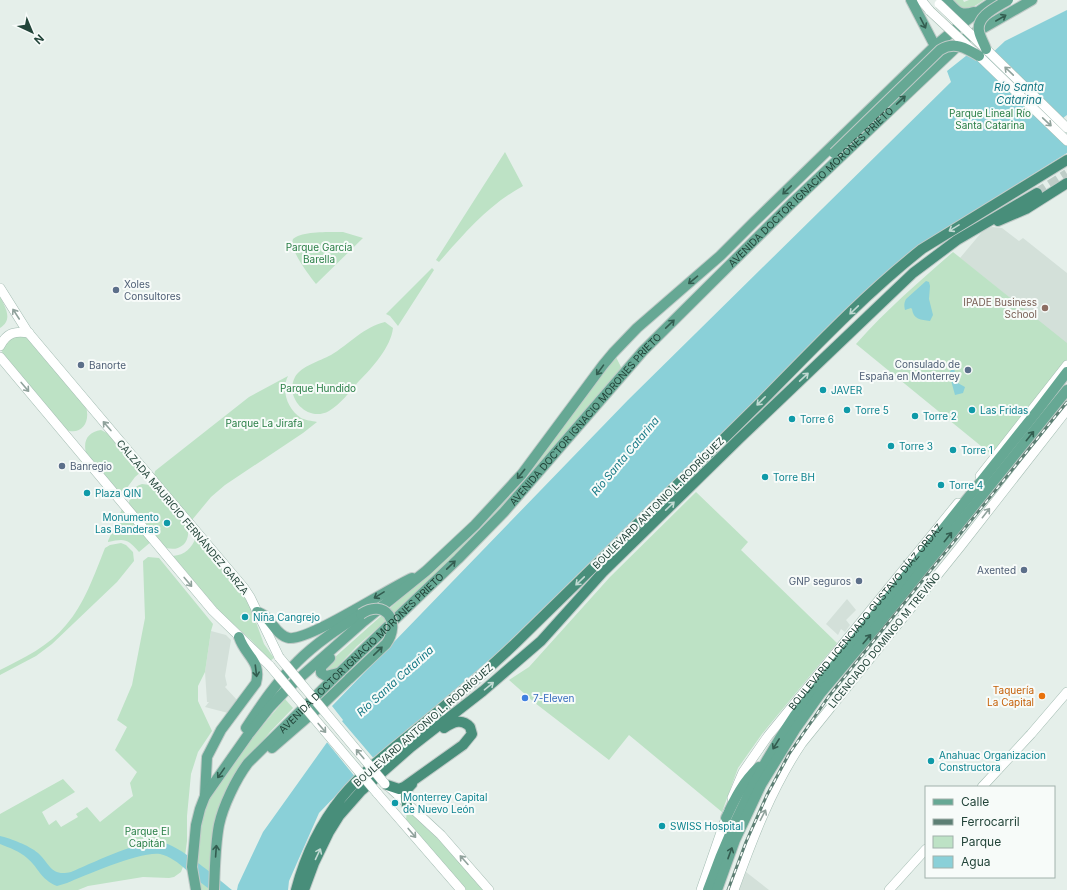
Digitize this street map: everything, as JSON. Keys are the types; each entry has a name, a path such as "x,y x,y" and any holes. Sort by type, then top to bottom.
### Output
{"highway":[{"name":"BOULEVARD ANTONIO L. RODRÍGUEZ","path":"296,890 307,856 328,816 344,795 359,779 505,654 856,307 905,262 922,249 1067,160"},
{"path":"988,208 994,208 1009,201 1067,166"},
{"path":"975,229 1014,215 1067,183"},
{"name":"BOULEVARD ANTONIO L. RODRÍGUEZ","path":"304,890 308,876 321,847 339,816 361,791 411,747 467,703 541,640 608,566 894,290 938,253 975,229 1037,193"},
{"path":"407,805 406,796 408,788 418,779 466,747 473,740 475,728 465,712 467,703"},
{"path":"386,785 399,789 404,787 463,745 472,734 471,729 464,722 455,722 411,747"}],"main road":[{"path":"911,0 935,46"},
{"path":"921,0 930,11 982,53 1067,128"},
{"name":"AVENIDA DOCTOR IGNACIO MORONES PRIETO","path":"196,890 192,867 196,826 205,796 248,735 287,689 363,617 426,571 474,525 522,474 603,365 622,343 720,256 935,46 957,26 996,0"},
{"path":"982,53 979,23 984,16 1008,0"},
{"name":"AVENIDA DOCTOR IGNACIO MORONES PRIETO","path":"214,890 219,824 239,776 248,764 339,672 458,559 499,517 643,351 791,204 966,38 1032,0"},
{"path":"940,1 961,14 967,15 976,12"},
{"path":"940,1 982,53 1067,141"},
{"path":"791,204 800,187 940,50 948,46 957,45 982,53"},
{"name":"CALZADA MAURICIO FERNÁNDEZ GARZA","path":"0,288 30,333 244,588 250,597 279,657 386,785 441,835 489,890"},
{"path":"0,346 5,338 12,333 30,333"},
{"path":"0,357 213,611 270,666 461,890"},
{"name":"BOULEVARD LICENCIADO GUSTAVO DÍAZ ORDAZ","path":"701,890 743,772 768,736 972,487 992,458 1067,365"},
{"name":"BOULEVARD LICENCIADO GUSTAVO DÍAZ ORDAZ","path":"708,890 731,829 766,760 795,715 1067,372"},
{"name":"BOULEVARD LICENCIADO GUSTAVO DÍAZ ORDAZ","path":"717,890 735,840 761,785 796,728 820,694 877,626 1067,390"},
{"name":"LICENCIADO DOMINGO M TREVIÑO","path":"734,890 755,831 793,756 802,743 960,547 1067,410"},
{"path":"257,612 264,614 284,636 290,638 299,637 326,625 393,587 426,571"},
{"path":"239,776 324,703 386,644 393,629 390,617 382,610 370,609 363,617 351,637 322,665 320,669 322,674 326,676 339,672"},
{"path":"270,621 280,638 283,641 292,644 303,642 352,616 363,617"},
{"path":"232,758 237,742 255,713 285,674 304,656 335,632 363,617"},
{"path":"205,796 207,757 222,730 256,683 258,674 255,663 243,646 239,637"},
{"path":"983,786 1067,692"},
{"path":"990,786 1067,701"},
{"path":"726,818 741,787 766,760"},
{"path":"889,890 925,850"},
{"path":"896,890 925,858"}],"shaded area":[{"name":"IPADE Business School","path":"992,227 1002,228 1019,241 1023,238 1067,273 1067,361 1034,317 960,258 981,233"},
{"path":"847,599 856,610 846,620 850,625 845,632 841,629 838,635 826,624"},
{"path":"211,631 226,635 231,640 225,676 227,685 225,687 237,700 228,713 205,707 209,702 207,702 205,672"},
{"path":"746,872 769,890 739,890"}],"green space":[{"path":"953,0 963,0 964,2 969,0 984,0 970,9 961,9"},
{"path":"505,152 523,186 499,202 478,220 439,262 436,260"},
{"name":"Parque García Barella","path":"343,232 363,238 316,284 297,256 294,249 293,239 297,236 309,233"},
{"path":"953,252 1067,343 1067,361 992,455 856,344 891,307"},
{"path":"432,268 434,270 398,326 390,316 386,314"},
{"path":"0,297 6,310 7,318 4,325 0,328"},
{"name":"Parque Hundido","path":"385,322 393,328 385,350 375,364 341,401 329,411 321,414 313,414 300,406 295,400 292,385 298,373 306,367 331,355 371,327"},
{"path":"22,334 28,339 86,407 87,418 83,427 79,430 70,431 64,429 3,355 1,347 4,340"},
{"path":"616,357 622,369 536,469 477,534 403,606 357,646 337,667 331,672 326,672 325,666 408,592 551,440"},
{"name":"Parque La Jirafa","path":"288,376 285,393 292,410 301,418 317,422 225,485 211,497 192,520 154,476 155,471 249,397"},
{"path":"101,430 109,434 141,472 135,477 121,496 87,456 85,446 87,438 92,433"},
{"path":"142,484 150,485 155,489 183,520 188,530 188,536 185,543 181,547 174,549 165,548 129,504 132,491"},
{"path":"696,492 748,542 741,550 837,643 762,734 738,768 722,812 629,735 609,760 535,703 509,680 529,667 610,577"},
{"path":"122,509 152,541 139,552 132,544 126,541 118,540 108,542"},
{"path":"196,537 245,596 264,644 274,658 270,661 251,640 221,613 173,556 188,550"},
{"path":"121,543 126,545 133,552 134,561 117,582 52,644 36,656 0,675 0,670 36,651 59,632 72,617 84,598 105,548 110,545"},
{"name":"Parque El Capitán","path":"148,557 159,558 213,624 205,672 198,686 198,701 212,731 198,752 191,774 187,816 187,841 184,864 181,872 174,877 169,878 143,877 88,886 78,890 0,890 0,814 63,779 75,792 42,812 49,825 56,820 61,827 78,817 76,814 87,807 100,822 133,796 130,783 137,772 115,750 127,727 117,720 132,685 145,618 143,561"},
{"path":"285,699 293,708 270,732 249,758 229,790 210,890 201,890 197,869 201,824 206,801 243,749"},
{"path":"407,810 440,841 484,890 465,890 406,820"}],"water":[{"name":"Río Santa Catarina","path":"1067,10 1067,115 1055,124 1067,136 1067,153 938,233 904,258 866,291 501,650 375,759 373,757 319,813 289,881 288,890 237,890 263,832 343,720 332,706 628,400 951,82 947,71 976,48 987,58 1005,41"},
{"path":"926,281 929,282 930,286 929,299 933,315 930,321 916,317 911,308 905,310 904,307 906,299"},
{"path":"954,366 956,382 965,387 963,393 955,395 949,373"},
{"path":"0,836 14,840 38,853 55,871 59,873 71,872 103,858 142,844 161,842 168,844 187,855 232,890 210,889 180,864 167,856 160,854 140,856 127,860 57,886 43,877 24,856 0,844"}],"pier":[{"path":"330,707 376,761 356,778 326,741 341,720"}],"tunnel":[{"path":"1037,193 1067,174"}],"railway":[{"path":"728,890 746,842 767,795 789,754 829,696 1067,402"}],"place":[{"name":"Xoles Consultores","path":"116,290"},
{"name":"IPADE Business School","path":"1045,308"},
{"name":"Banorte","path":"81,365"},
{"name":"Consulado de España en Monterrey","path":"968,370"},
{"name":"JAVER","path":"823,390"},
{"name":"Torre 5","path":"847,410"},
{"name":"Las Fridas","path":"972,410"},
{"name":"Torre 2","path":"915,416"},
{"name":"Torre 6","path":"792,419"},
{"name":"Torre 3","path":"891,446"},
{"name":"Torre 1","path":"953,450"},
{"name":"Banregio","path":"62,466"},
{"name":"Torre BH","path":"765,477"},
{"name":"Torre 4","path":"941,485"},
{"name":"Plaza QIN","path":"87,493"},
{"name":"Monumento Las Banderas","path":"167,523"},
{"name":"Axented","path":"1024,570"},
{"name":"GNP seguros","path":"859,581"},
{"name":"Niña Cangrejo","path":"245,617"},
{"name":"Taquería La Capital","path":"1042,696"},
{"name":"7-Eleven","path":"525,698"},
{"name":"Anahuac Organizacion Constructora","path":"931,761"},
{"name":"Monterrey Capital de Nuevo León","path":"395,803"},
{"name":"SWISS Hospital","path":"662,826"}],"park label":[{"name":"Parque Lineal Río Santa Catarina","path":"990,118"}]}
